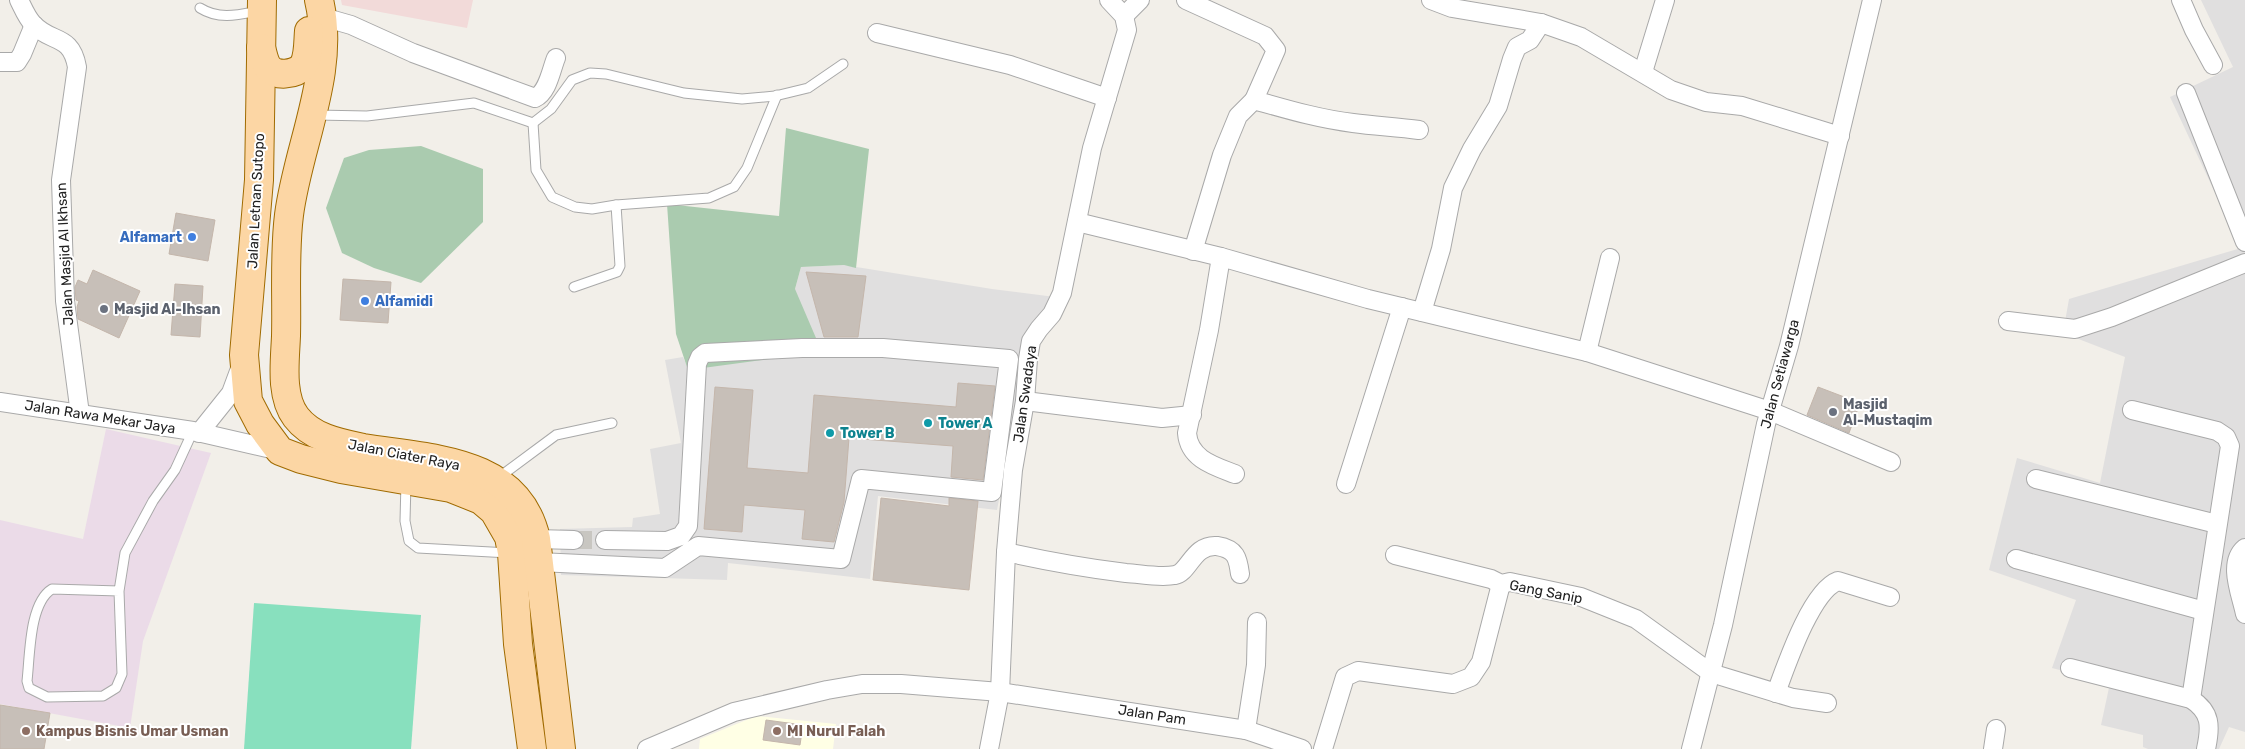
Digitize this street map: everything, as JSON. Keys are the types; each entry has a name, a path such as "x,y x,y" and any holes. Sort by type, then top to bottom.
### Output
{"main road":[{"name":"Jalan Letnan Sutopo","path":"262,5 259,180 244,355 248,401 260,424 280,451"},
{"path":"261,48 267,66 273,72 287,74 302,66 306,60 318,6"},
{"path":"311,115 322,64 318,6"},
{"name":"Jalan Ciater Raya","path":"311,115 289,216 284,386 296,416 315,434 346,444 462,465 496,479 520,501 529,514 538,551 561,749"},
{"name":"Jalan Ciater Raya","path":"280,451 319,464 451,488 481,500 494,511 509,537 512,553 518,644 532,749"}],"street":[{"name":"Jalan Masjid Al Ikhsan","path":"19,0 34,25 68,44 75,56 77,67 61,180 65,301 80,414"},
{"path":"1109,0 1124,16 1140,0"},
{"path":"1186,0 1265,36 1272,42 1276,50 1254,100 1238,116 1222,155 1193,251"},
{"path":"1431,0 1452,8 1541,23 1582,37 1671,90 1706,102 1742,106 1840,136"},
{"path":"1643,72 1665,0"},
{"name":"Jalan Setiawarga","path":"1691,749 1711,673 1770,411 1789,346 1872,0"},
{"path":"2181,0 2194,30 2213,65"},
{"path":"318,6 351,25 413,53 535,98 541,96 556,58"},
{"name":"Jalan Swadaya","path":"989,749 1000,692 1006,552 1013,470 1025,401 1028,358 1032,341 1039,329 1052,314 1062,293 1092,148 1128,30 1124,16"},
{"path":"1422,312 1441,249 1453,188 1472,148 1498,106 1517,47 1530,40 1541,23"},
{"path":"0,62 16,62 22,54 34,25"},
{"path":"877,33 1010,65 1107,98"},
{"path":"2186,93 2245,242"},
{"path":"1254,100 1299,113 1353,124 1388,125 1419,130"},
{"path":"1077,222 1221,258 1402,307 1587,352 1770,411 1891,462"},
{"path":"1221,258 1209,330 1187,433 1188,441 1193,450 1209,464 1235,474"},
{"path":"1587,352 1610,258"},
{"path":"2008,321 2076,329 2112,317 2245,264"},
{"path":"1346,484 1402,307"},
{"path":"538,551 665,568 698,546 841,559 861,479 992,492 1010,358 883,348 802,348 706,353 700,357 697,364 688,526 681,536 667,541 605,540"},
{"path":"196,432 231,393 244,355"},
{"path":"1025,401 1162,418 1192,415"},
{"name":"Jalan Rawa Mekar Jaya","path":"0,402 196,432 280,451"},
{"path":"2132,410 2217,431 2226,436 2230,446 2190,699"},
{"path":"2036,479 2217,524"},
{"path":"538,551 574,540"},
{"path":"1006,552 1075,567 1150,575 1177,575 1183,572 1191,559 1202,550 1215,546 1231,551 1237,556 1240,574"},
{"path":"2245,548 2238,553 2235,565 2245,614"},
{"name":"Gang Sanip","path":"1395,555 1491,579 1501,584 1510,582 1580,597 1636,620 1711,673 1792,698 1827,702"},
{"path":"2016,559 2204,612"},
{"path":"1776,693 1792,650 1817,599 1830,584 1838,581 1890,597"},
{"path":"1323,749 1345,677 1351,672 1358,671 1453,684 1471,677 1481,662 1501,584"},
{"path":"1246,730 1256,665 1257,622"},
{"path":"2070,668 2190,699 2203,706 2209,719 2206,749"},
{"name":"Jalan Pam","path":"646,749 734,712 827,690 862,684 902,684 1000,692 1246,730 1302,749"},
{"path":"1993,749 1996,729"}],"lane":[{"path":"200,8 209,14 222,17 262,5"},
{"path":"533,122 551,110 572,80 590,73 606,74 684,93 742,99 777,95 808,88 843,64"},
{"path":"533,122 536,170 552,197 575,207 592,209 616,205 709,198 734,187 757,149 777,95"},
{"path":"311,115 367,116 474,103 533,122"},
{"path":"574,288 617,272 620,266 616,205"},
{"path":"496,479 556,435 612,423"},
{"path":"119,591 52,589 46,593 40,600 35,616 27,681 29,688 47,697 103,696 116,688 122,674 119,591 125,553 153,501 175,470 196,432"},
{"path":"406,480 406,528 409,541 418,548 512,553"}],"shaded area":[{"path":"341,0 473,0 467,28 342,5"},
{"path":"2201,0 2245,0 2245,732 2229,727 2219,749 2148,749 2143,747 2143,735 2101,725 2110,683 2052,668 2076,600 1989,570 2017,458 2100,483 2125,357 2063,333 2069,299 2241,248 2170,97 2233,67"},
{"path":"786,128 869,149 856,268 844,265 801,267 795,289 822,352 688,370 676,334 667,204 779,216"},
{"path":"421,146 483,169 483,222 421,283 374,268 342,253 326,208 344,158 369,150"},
{"path":"844,265 992,289 1063,298 1027,354 997,510 878,496 870,579 728,563 727,580 561,575 560,529 632,527 633,518 660,514 650,449 681,443 665,360 683,357 689,370 795,289 801,267"},
{"path":"106,429 211,453 143,641 130,728 0,704 0,520 83,539"},
{"name":"MI Nurul Falah","path":"756,716 836,724 833,749 699,749 700,739"}],"green space":[{"path":"254,603 421,615 411,749 244,749"}],"building":[{"name":"Alfamart","path":"176,213 215,220 208,261 169,254"},
{"name":"Masjid Al-Ihsan","path":"93,270 140,291 119,338 78,319 77,307 79,301 76,300 75,287 78,280 87,284"},
{"path":"806,272 866,276 858,337 824,337"},
{"name":"Alfamidi","path":"343,279 391,282 388,323 340,320"},
{"path":"175,284 203,286 200,337 171,335"},
{"name":"Tower B","path":"958,383 995,386 983,480 951,477 953,446 849,438 844,502 834,542 802,539 805,510 744,505 742,532 704,529 715,387 753,390 747,468 808,473 814,395 956,407"},
{"name":"Masjid Al-Mustaqim","path":"1818,387 1860,403 1849,433 1807,415"},
{"path":"881,498 949,506 949,498 978,501 969,590 873,580"},
{"name":"Kampus Bisnis Umar Usman","path":"0,705 50,713 44,749 0,749"},
{"path":"766,720 803,725 800,745 763,740"}],"tunnel":[{"path":"574,540 605,540"}],"place":[{"name":"Alfamart","path":"192,237"},
{"name":"Alfamidi","path":"365,301"},
{"name":"Masjid Al-Ihsan","path":"104,309"},
{"name":"Masjid Al-Mustaqim","path":"1833,412"},
{"name":"Tower A","path":"928,423"},
{"name":"Tower B","path":"830,433"},
{"name":"Kampus Bisnis Umar Usman","path":"26,731"},
{"name":"MI Nurul Falah","path":"777,731"}]}
